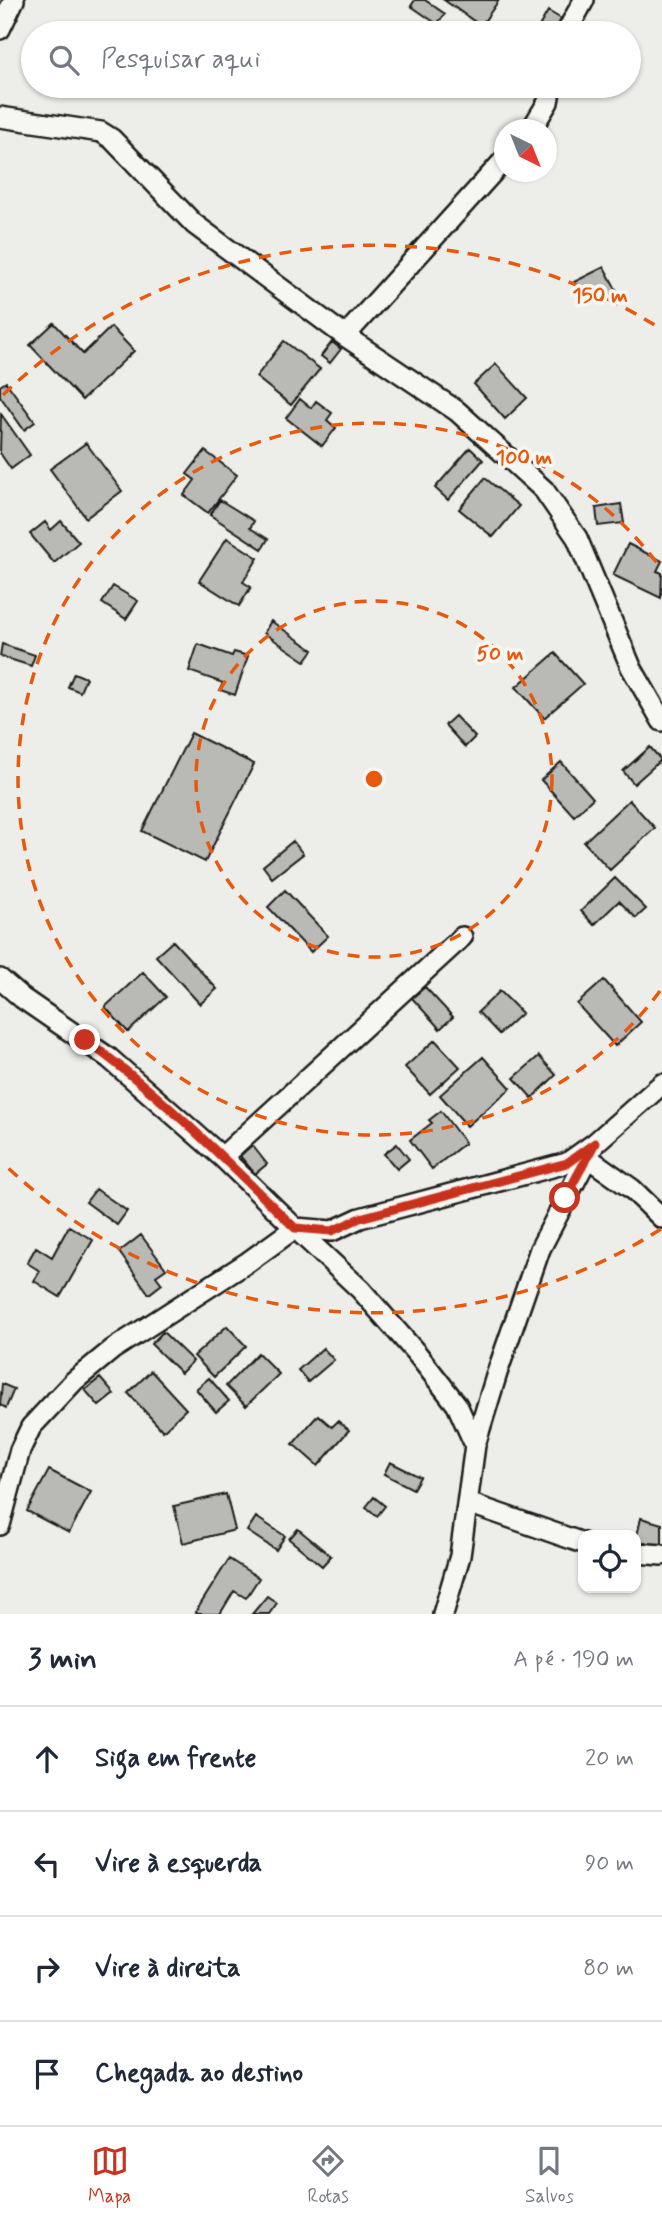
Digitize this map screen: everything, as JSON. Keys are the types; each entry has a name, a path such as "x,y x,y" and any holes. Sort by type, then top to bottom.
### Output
{"street":[{"path":"0,29 15,0"},
{"path":"573,21 584,0"},
{"path":"538,119 549,98"},
{"path":"0,117 101,132 112,139 194,224 345,336 457,411 544,490 576,538 631,667 662,721"},
{"path":"345,336 494,171"},
{"path":"222,1157 461,937"},
{"path":"0,979 22,998 109,1058 222,1157 361,1290 418,1354 457,1405 475,1445"},
{"path":"0,1525 20,1450 31,1427 74,1381 113,1349 248,1262 295,1228 332,1231 360,1218 567,1163 591,1150 662,1084"},
{"path":"591,1150 662,1218"},
{"path":"443,1614 460,1556 475,1445 496,1373 540,1249 591,1150"},
{"path":"468,1503 578,1541"},
{"path":"641,1553 662,1555"}],"building":[{"path":"415,0 425,0 445,14 439,21 433,21 411,6"},
{"path":"444,0 499,0 484,21 474,21"},
{"path":"548,11 565,21 542,21"},
{"path":"604,267 617,291 603,298 599,289 582,298 574,282"},
{"path":"54,323 83,354 111,327 134,351 82,400 30,345"},
{"path":"284,341 320,369 291,405 256,377"},
{"path":"332,342 341,349 330,363 321,356"},
{"path":"496,364 527,398 505,419 474,384"},
{"path":"6,382 35,422 24,430 0,396 0,386"},
{"path":"300,399 311,408 316,401 332,413 327,420 336,428 322,446 286,418"},
{"path":"1,414 30,455 11,469 0,453"},
{"path":"86,443 122,491 86,518 50,469"},
{"path":"470,448 483,460 448,500 435,488"},
{"path":"205,451 237,475 208,513 184,495 195,480 187,474"},
{"path":"485,478 519,506 493,537 459,509"},
{"path":"220,500 254,521 250,528 268,539 262,549 210,515"},
{"path":"621,504 624,523 598,526 596,508"},
{"path":"61,521 79,542 54,563 30,534 45,522 51,530"},
{"path":"227,538 258,558 243,582 251,587 239,606 199,581"},
{"path":"628,544 662,561 657,571 662,573 661,598 613,575"},
{"path":"113,586 138,601 126,619 102,603"},
{"path":"271,621 313,650 305,661 264,633"},
{"path":"2,644 35,655 31,666 0,656"},
{"path":"198,644 232,656 234,652 248,656 235,695 220,690 223,683 189,671"},
{"path":"555,653 583,684 544,718 516,687"},
{"path":"74,673 86,678 80,692 68,687"},
{"path":"455,716 475,737 465,747 445,725"},
{"path":"191,733 254,764 205,862 142,831"},
{"path":"650,747 661,760 634,784 623,771"},
{"path":"561,762 593,798 574,816 541,780"},
{"path":"629,800 655,828 610,870 584,842"},
{"path":"293,841 303,854 272,878 263,866"},
{"path":"615,878 646,909 636,918 619,901 594,925 581,911"},
{"path":"285,890 328,936 311,952 268,907"},
{"path":"173,941 217,989 200,1004 156,956"},
{"path":"143,972 166,997 128,1032 105,1007"},
{"path":"604,980 641,1022 615,1046 577,1004"},
{"path":"425,987 453,1017 440,1029 412,998"},
{"path":"500,991 522,1013 499,1034 478,1012"},
{"path":"435,1040 460,1067 430,1094 405,1067"},
{"path":"539,1056 556,1075 532,1098 514,1078"},
{"path":"483,1057 511,1088 467,1126 440,1095"},
{"path":"441,1111 465,1143 432,1169 410,1140 432,1123 429,1120"},
{"path":"397,1144 409,1159 397,1169 384,1154"},
{"path":"252,1145 267,1164 255,1174 240,1156"},
{"path":"96,1189 127,1211 117,1225 86,1202"},
{"path":"69,1226 93,1240 60,1297 34,1281 40,1271 27,1263 36,1247 52,1257"},
{"path":"141,1235 166,1269 156,1276 162,1284 149,1294 119,1252"},
{"path":"227,1326 246,1346 214,1377 194,1356"},
{"path":"163,1332 193,1361 181,1373 151,1344"},
{"path":"323,1348 334,1360 308,1382 298,1370"},
{"path":"258,1353 279,1374 246,1406 226,1386"},
{"path":"151,1371 186,1409 163,1431 128,1393"},
{"path":"100,1378 114,1394 99,1406 85,1390"},
{"path":"209,1378 229,1401 216,1412 196,1389"},
{"path":"2,1384 14,1389 6,1408 0,1405"},
{"path":"318,1415 332,1427 338,1421 349,1430 318,1466 293,1444"},
{"path":"390,1462 420,1477 413,1489 384,1474"},
{"path":"49,1470 91,1492 69,1533 27,1511"},
{"path":"226,1494 235,1530 183,1543 174,1506"},
{"path":"374,1497 385,1506 377,1516 366,1507"},
{"path":"256,1517 285,1536 276,1550 247,1531"},
{"path":"641,1518 662,1524 662,1548 641,1542 641,1530 638,1530"},
{"path":"298,1529 331,1556 322,1566 289,1539"},
{"path":"229,1559 259,1578 246,1598 234,1591 220,1614 195,1613"},
{"path":"267,1596 277,1603 269,1614 252,1614"}],"route":[{"path":"85,1040 222,1157 295,1228 332,1231 360,1218 567,1163 595,1143 565,1198"}]}
